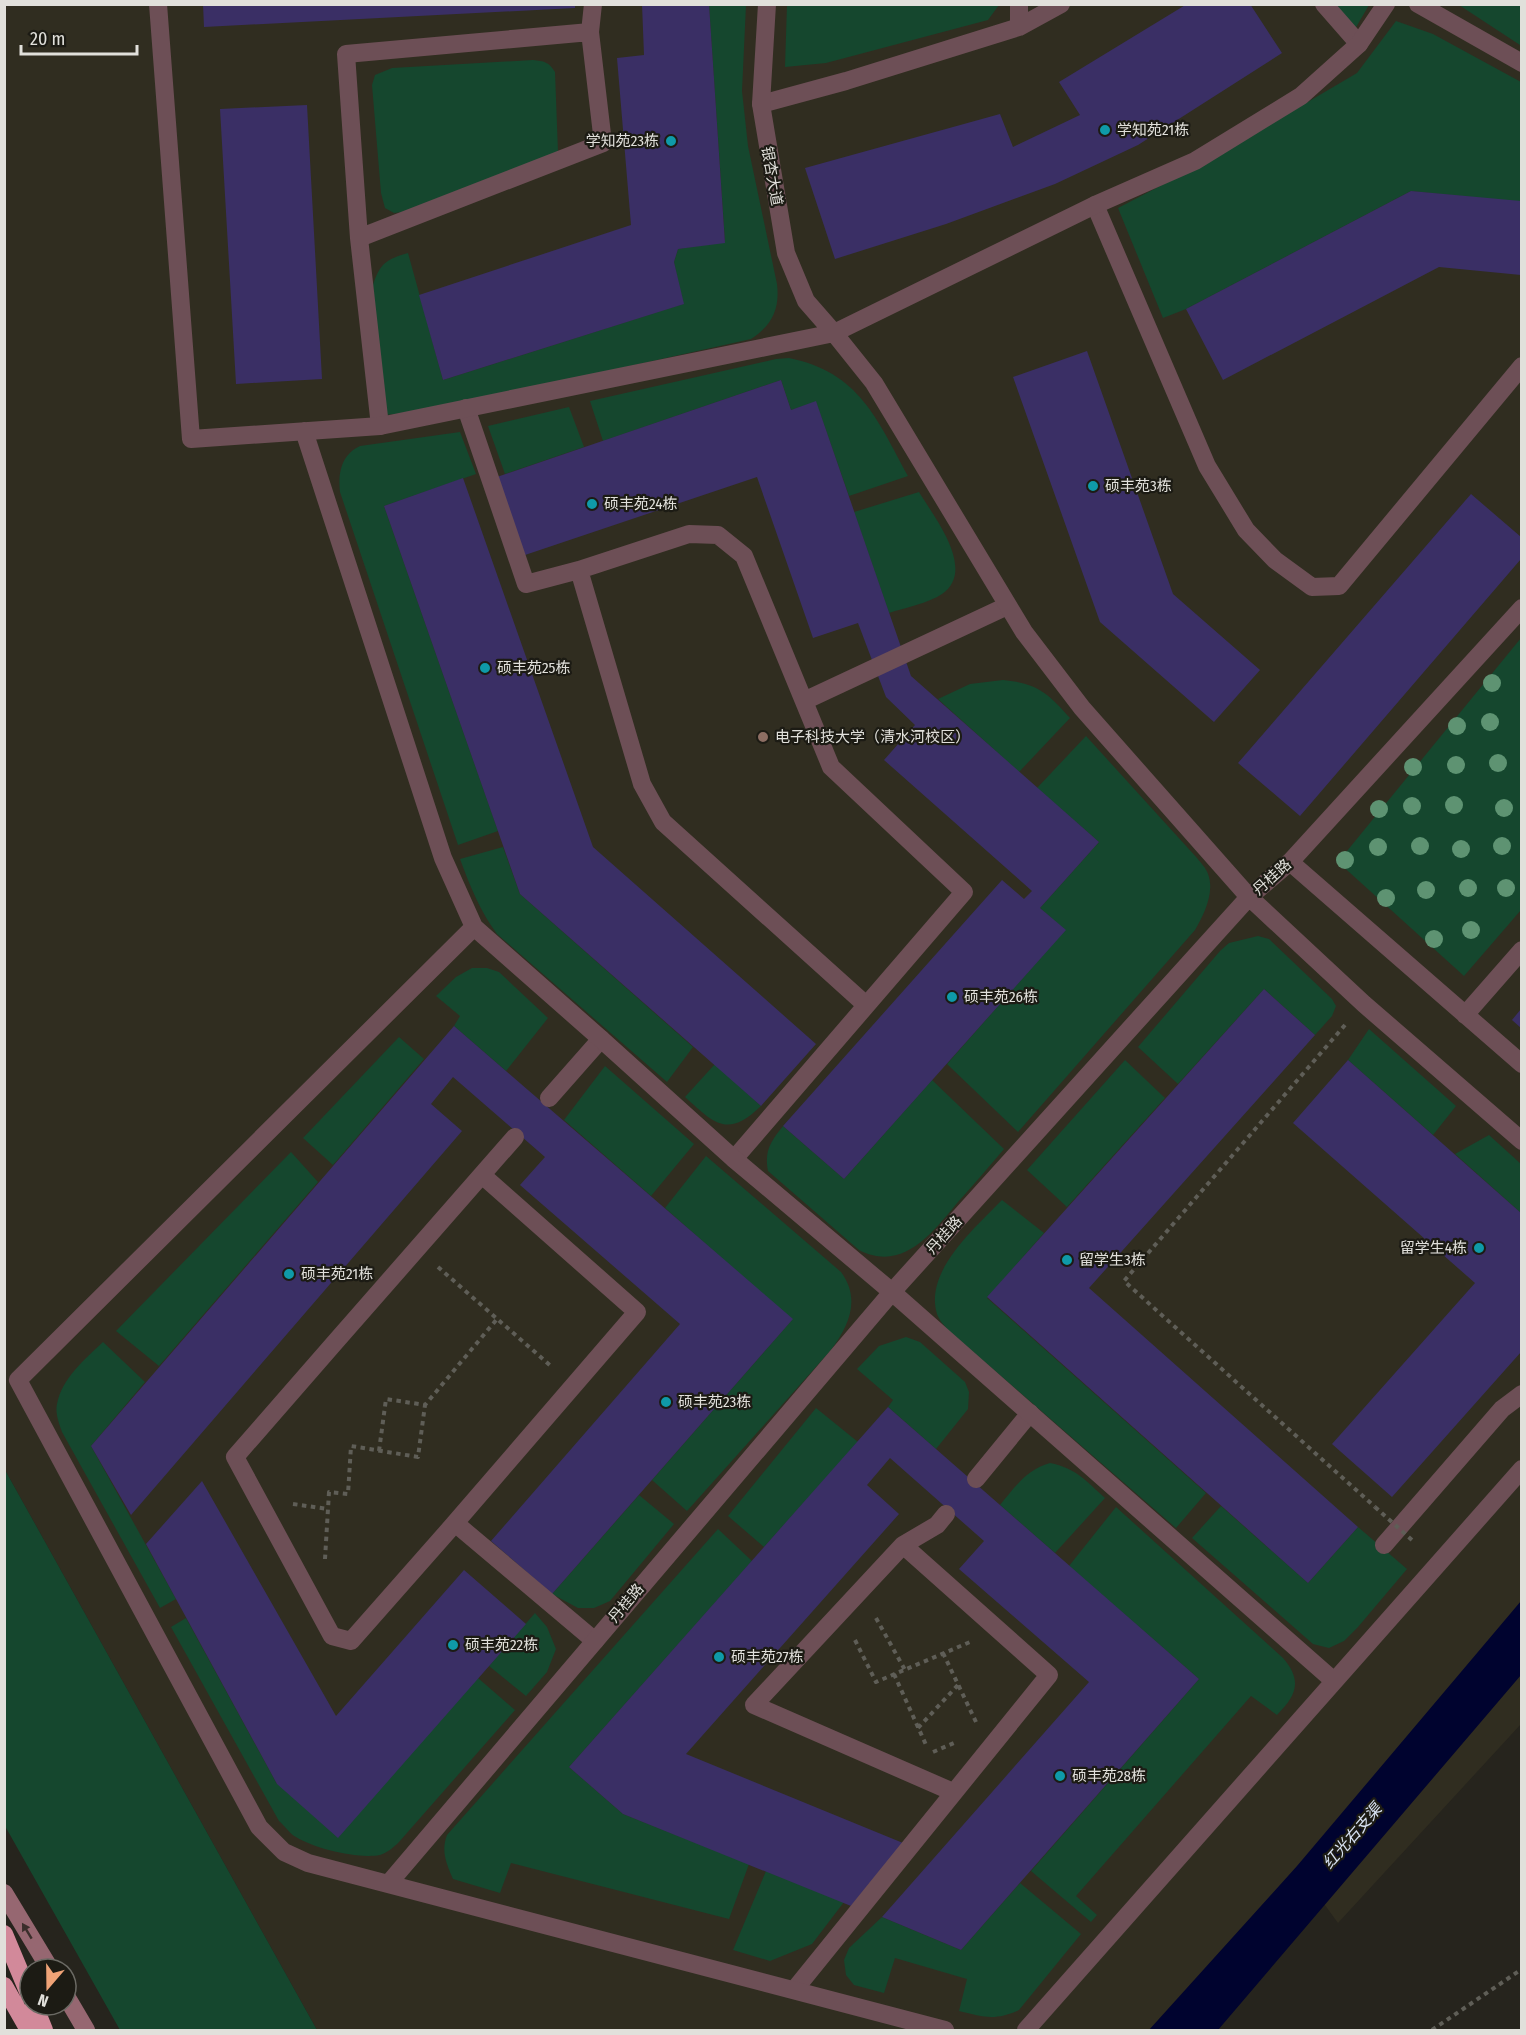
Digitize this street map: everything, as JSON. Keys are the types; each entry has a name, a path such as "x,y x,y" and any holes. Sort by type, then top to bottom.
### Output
{"highway":[{"path":"4,1934 18,1967"},
{"path":"4,1986 29,2031"}],"main road":[{"path":"4,1893 43,1957"},
{"path":"78,2017 86,2031"}],"street":[{"path":"158,4 191,439 380,426 834,333 1095,205 1195,161 1301,96 1359,44 1386,4"},
{"path":"359,237 603,143 590,32 593,4"},
{"name":"银杏大道","path":"767,4 761,104 786,253 806,301 874,383 1024,632 1082,708 1250,897 1364,1004 1521,1141"},
{"path":"1019,4 1019,27"},
{"path":"761,104 846,81 1019,27 1061,4"},
{"path":"1324,4 1359,44"},
{"path":"1418,4 1521,63"},
{"path":"380,426 359,237 346,54 590,32"},
{"path":"1095,205 1208,466 1246,530 1275,560 1312,587 1339,586 1521,366"},
{"path":"466,408 526,584 579,570 689,534 718,535 744,556 831,766 964,892 734,1159"},
{"path":"304,431 443,858 474,927 734,1159 892,1292 1334,1681"},
{"path":"579,570 642,784 663,822 867,1005"},
{"path":"804,701 1007,606"},
{"name":"丹桂路","path":"389,1883 892,1292 1250,897 1290,862 1521,608"},
{"path":"1290,862 1521,1064"},
{"path":"474,927 18,1380 259,1827 284,1852 308,1863 795,1989 945,2031"},
{"path":"1465,1016 1521,950"},
{"path":"549,1098 601,1038"},
{"path":"482,1175 637,1312 351,1641 332,1636 235,1457 515,1137"},
{"path":"1384,1545 1502,1408 1521,1395"},
{"path":"976,1479 1030,1413"},
{"path":"1026,2031 1521,1469"},
{"path":"946,1514 937,1525 903,1545 754,1705 950,1791"},
{"path":"455,1523 594,1641"},
{"path":"795,1989 950,1791 1049,1675 903,1545"}],"path":[{"path":"1364,1004 1124,1281 1412,1540"},
{"path":"417,1248 572,1386"},
{"path":"325,1569 329,1491 348,1494 351,1446 418,1457 425,1405 497,1319"},
{"path":"379,1451 386,1399 425,1405"},
{"path":"860,1591 905,1670"},
{"path":"840,1612 876,1682 998,1630"},
{"path":"943,1653 976,1723"},
{"path":"894,1674 950,1791"},
{"path":"918,1728 958,1685"},
{"path":"930,1753 960,1741"},
{"path":"1432,2031 1521,1969"}],"shaded area":[{"name":"电子科技大学（清水河校区）","path":"4,5 1521,5 1521,1724 1338,1923 1297,1867 1149,2030 317,2030 5,1470"}],"green space":[{"path":"787,4 999,5 988,20 826,63 785,67"},
{"path":"709,5 746,5 742,91 748,146 778,293 776,309 769,322 751,339 433,410 385,415 373,285 378,272 385,263 395,257 408,253 443,380 683,304 674,262 678,249 725,242"},
{"path":"1334,5 1369,5 1355,29"},
{"path":"1459,5 1521,5 1521,46 1520,45"},
{"path":"1396,21 1433,34 1521,82 1521,202 1411,191 1186,309 1163,318 1118,208 1204,163 1357,73"},
{"path":"533,60 546,63 555,72 558,152 402,212 394,213 385,208 381,193 372,85 375,75 392,68"},
{"path":"789,358 833,374 849,386 875,417 908,476 849,496 816,402 791,410 781,380 603,441 590,401"},
{"path":"569,407 584,447 505,474 488,426"},
{"path":"460,432 476,474 384,506 498,831 458,845 340,492 340,471 349,454 360,446"},
{"path":"919,492 949,543 955,571 952,584 937,597 889,613 854,512"},
{"path":"1521,638 1521,910 1464,976 1338,862"},
{"path":"1015,681 1041,691 1070,718 1019,772 938,699 970,684"},
{"path":"1086,736 1197,858 1207,872 1210,881 1209,896 1195,930 1018,1132 947,1064 1065,930 1040,908 1099,842 1037,788"},
{"path":"503,847 520,894 693,1047 667,1082 497,934 476,898 460,859"},
{"path":"1258,936 1269,939 1332,999 1336,1006 1332,1016 1315,1035 1264,989 1178,1084 1138,1047 1220,951 1229,943"},
{"path":"472,968 487,968 499,972 548,1018 506,1071 454,1026 460,1016 436,996 456,977"},
{"path":"1369,1029 1456,1106 1433,1135 1348,1060"},
{"path":"399,1037 424,1059 333,1165 303,1138"},
{"path":"1125,1060 1165,1098 1067,1207 1027,1170"},
{"path":"715,1064 761,1106 749,1116 730,1125 713,1120 685,1097"},
{"path":"605,1066 694,1144 651,1196 564,1120"},
{"path":"932,1080 1004,1149 938,1225 916,1246 903,1253 890,1256 875,1256 859,1250 768,1171 767,1158 770,1147 783,1126 844,1179"},
{"path":"1489,1135 1521,1164 1521,1213 1455,1154"},
{"path":"291,1152 318,1182 159,1366 116,1331"},
{"path":"706,1156 841,1272 847,1282 851,1302 847,1322 831,1350 687,1511 652,1480 792,1320 665,1208"},
{"path":"1002,1200 1044,1233 987,1298 1206,1493 1176,1528 948,1330 939,1318 935,1298 938,1282 945,1266 966,1237"},
{"path":"906,1337 920,1342 965,1382 969,1392 968,1409 936,1449 888,1407 893,1400 857,1369 879,1346"},
{"path":"103,1342 145,1382 91,1446 176,1599 160,1608 62,1432 58,1418 57,1404 69,1377"},
{"path":"816,1408 858,1442 764,1547 728,1516"},
{"path":"1050,1463 1074,1472 1105,1498 1055,1553 1000,1505 1028,1474"},
{"path":"5,1470 317,2030 120,2030 5,1826"},
{"path":"639,1495 674,1524 610,1601 594,1608 578,1608 552,1594"},
{"path":"1221,1506 1308,1583 1358,1527 1407,1569 1344,1641 1329,1648 1313,1644 1192,1538"},
{"path":"1116,1507 1283,1658 1293,1674 1295,1688 1289,1701 1277,1715 1251,1696 1076,1896 1097,1915 1091,1922 1031,1871 1199,1679 1069,1566"},
{"path":"718,1529 752,1561 569,1767 623,1814 749,1864 729,1919 511,1863 500,1893 453,1879 445,1857 444,1846 447,1835"},
{"path":"535,1613 547,1627 556,1649 547,1672 526,1696 489,1666"},
{"path":"186,1618 277,1784 478,1678 515,1710 390,1850 380,1855 360,1856 325,1849 296,1837 279,1821 171,1627"},
{"path":"766,1871 844,1902 812,1944 770,1961 733,1950"},
{"path":"1020,1883 1081,1934 1019,2010 996,2017 959,2011 967,1979 895,1958 884,1993 854,1985 846,1975 844,1960 849,1948 882,1917 961,1950"}],"water":[{"name":"红光右支渠","path":"1521,1601 1521,1675 1218,2030 1149,2030 1297,1866"}],"building":[{"path":"203,4 575,4 575,8 204,27"},
{"name":"学知苑23栋","path":"642,4 709,4 725,243 678,249 674,262 684,304 443,380 419,295 631,225 617,58 644,55"},
{"name":"学知苑21栋","path":"1187,4 1250,4 1282,53 1138,145 1055,184 946,224 835,259 805,168 1000,114 1013,147 1080,115 1059,82"},
{"path":"307,105 322,379 236,384 220,109"},
{"path":"1411,191 1521,201 1521,275 1439,267 1223,380 1186,309"},
{"name":"硕丰苑3栋","path":"1087,351 1173,594 1260,670 1214,722 1100,622 1013,377"},
{"path":"781,380 791,410 816,401 911,676 1099,842 1040,908 1066,930 844,1179 783,1126 1002,880 1024,899 1032,891 884,760 915,725 886,697 858,623 813,638 757,477 525,555 497,477"},
{"name":"硕丰苑25栋","path":"463,478 593,847 816,1044 761,1106 520,894 384,506"},
{"path":"1471,494 1521,537 1521,559 1300,816 1238,763"},
{"name":"留学生3栋","path":"1264,989 1315,1035 1089,1288 1358,1527 1308,1583 987,1297"},
{"path":"1521,1009 1521,1028 1512,1020"},
{"path":"454,1026 793,1319 552,1594 491,1541 680,1324 520,1185 545,1157 453,1077 431,1104 462,1131 131,1515 91,1446"},
{"name":"留学生4栋","path":"1348,1060 1521,1213 1521,1352 1392,1497 1332,1444 1475,1283 1293,1123"},
{"path":"888,1407 1199,1679 961,1950 882,1917 1089,1682 959,1569 984,1541 890,1458 867,1485 899,1514 686,1754 903,1843 851,1906 623,1814 569,1767"},
{"name":"硕丰苑22栋","path":"202,1481 336,1716 464,1570 526,1624 338,1838 277,1784 146,1544"}],"place":[{"name":"学知苑21栋","path":"1105,130"},
{"name":"学知苑23栋","path":"671,141"},
{"name":"硕丰苑3栋","path":"1093,486"},
{"name":"硕丰苑24栋","path":"592,504"},
{"name":"硕丰苑25栋","path":"485,668"},
{"name":"电子科技大学（清水河校区）","path":"763,737"},
{"name":"硕丰苑26栋","path":"952,997"},
{"name":"留学生4栋","path":"1479,1248"},
{"name":"留学生3栋","path":"1067,1260"},
{"name":"硕丰苑21栋","path":"289,1274"},
{"name":"硕丰苑23栋","path":"666,1402"},
{"name":"硕丰苑22栋","path":"453,1645"},
{"name":"硕丰苑27栋","path":"719,1657"},
{"name":"硕丰苑28栋","path":"1060,1776"}]}
